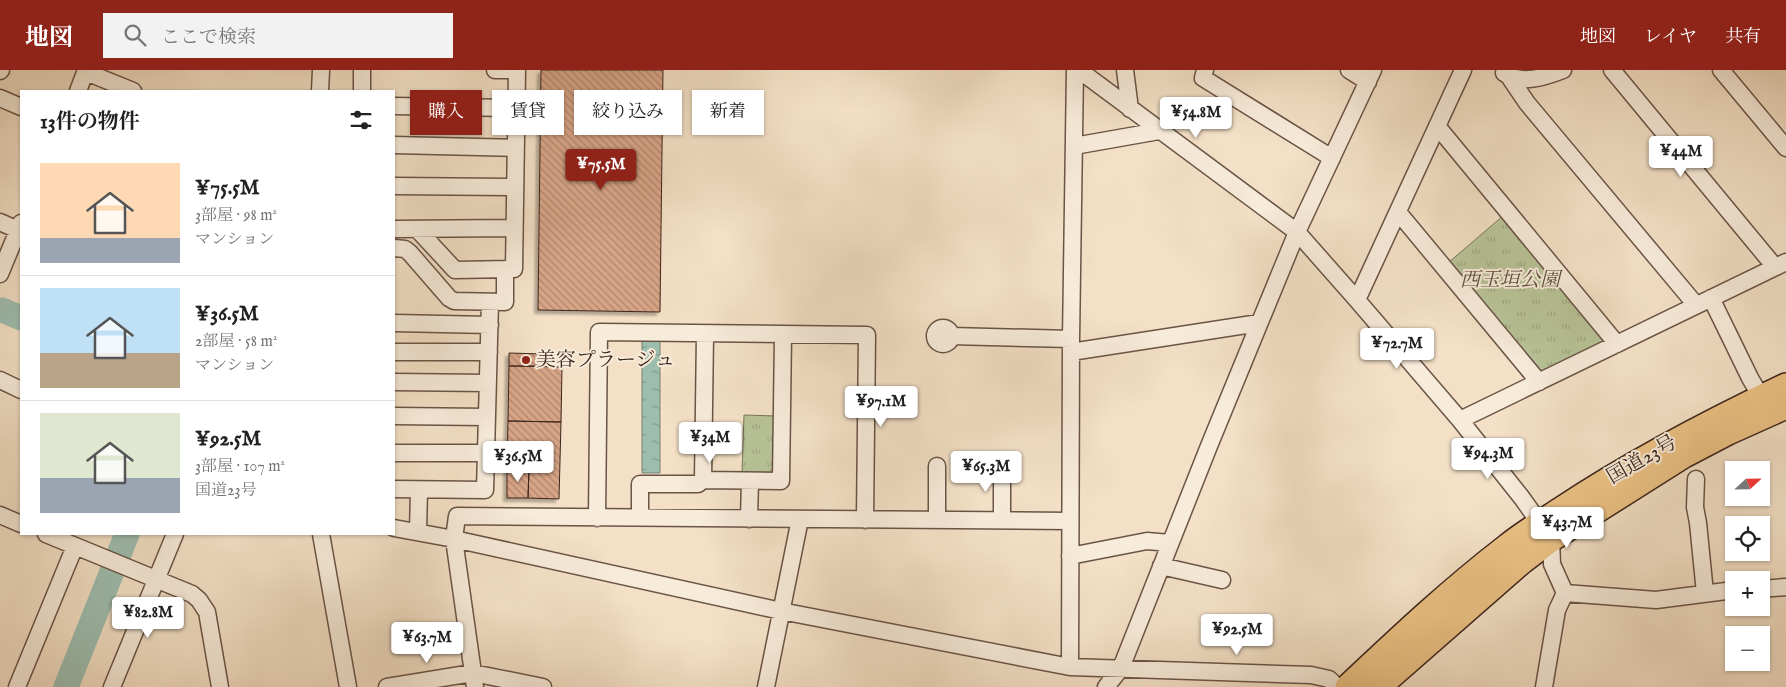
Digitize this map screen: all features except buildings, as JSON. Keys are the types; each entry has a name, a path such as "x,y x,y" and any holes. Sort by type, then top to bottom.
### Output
{"highway":[{"name":"国道23号","path":"1378,687 1522,560 1545,532 1598,486 1705,425 1786,386"},
{"name":"国道23号","path":"1348,687 1421,618 1508,546 1545,532 1684,455 1728,432 1786,406"}],"street":[{"path":"320,90 321,70"},
{"path":"362,70 362,90"},
{"path":"495,70 517,70 517,90"},
{"path":"1077,70 1297,232 1460,420 1522,498 1545,532 1552,564 1565,593 1557,610 1544,687"},
{"path":"1070,667 1071,345 1077,70"},
{"path":"1125,70 1130,109"},
{"path":"1205,70 1203,78 1332,158"},
{"path":"1106,687 1121,668 1297,232 1371,76 1349,70"},
{"path":"1357,300 1463,70"},
{"path":"1504,73 1531,79 1563,70"},
{"path":"1460,420 1780,264 1612,70"},
{"path":"1721,70 1786,148"},
{"path":"78,90 86,71 131,90"},
{"path":"1504,73 1527,103 1703,302 1761,397"},
{"path":"0,98 20,107"},
{"path":"395,106 492,108"},
{"path":"1437,126 1617,344"},
{"path":"1074,146 1159,131"},
{"path":"417,229 455,270 514,269 516,135"},
{"path":"395,145 516,148"},
{"path":"395,186 515,187"},
{"path":"1398,212 1539,382"},
{"path":"0,222 20,230 0,274"},
{"path":"395,229 514,228"},
{"path":"395,248 410,253 449,298 454,301 505,302 504,269"},
{"path":"395,489 485,490 490,302"},
{"path":"395,323 490,325"},
{"path":"951,336 1071,345 1259,323"},
{"path":"597,518 600,332 866,335 865,520"},
{"path":"702,480 705,334"},
{"path":"640,518 640,484 698,484 702,480 781,480 783,334"},
{"path":"395,352 489,352"},
{"path":"0,380 20,390"},
{"path":"395,382 488,383"},
{"path":"395,416 487,417"},
{"path":"395,453 486,453"},
{"path":"937,466 937,520"},
{"path":"1002,466 1002,520"},
{"path":"1696,479 1695,507 1705,593"},
{"path":"749,519 750,481"},
{"path":"418,532 419,490"},
{"path":"0,515 20,524"},
{"path":"474,680 454,539 457,516 1070,521"},
{"path":"766,687 800,519"},
{"path":"395,528 454,539 781,611 1070,667 1311,675 1329,679 1337,687"},
{"path":"48,535 192,594 204,605 208,612 220,687"},
{"path":"113,687 175,535"},
{"path":"321,535 348,687"},
{"path":"1070,556 1147,541 1170,544"},
{"path":"17,687 75,546"},
{"path":"1161,566 1222,580"},
{"path":"1770,589 1786,588"},
{"path":"1565,593 1656,600 1725,591"},
{"path":"388,687 474,680 542,687"}],"green space":[{"name":"西玉垣公園","path":"1504,215 1605,338 1604,345 1544,373 1536,370 1448,263"},
{"path":"744,415 776,416 776,465 767,475 742,474"}],"water":[{"path":"642,339 660,339 660,473 642,473"}],"waterway":[{"path":"2,310 20,318"},
{"path":"66,687 127,535"}],"place":[{"name":"美容プラージュ","path":"526,360"}]}
